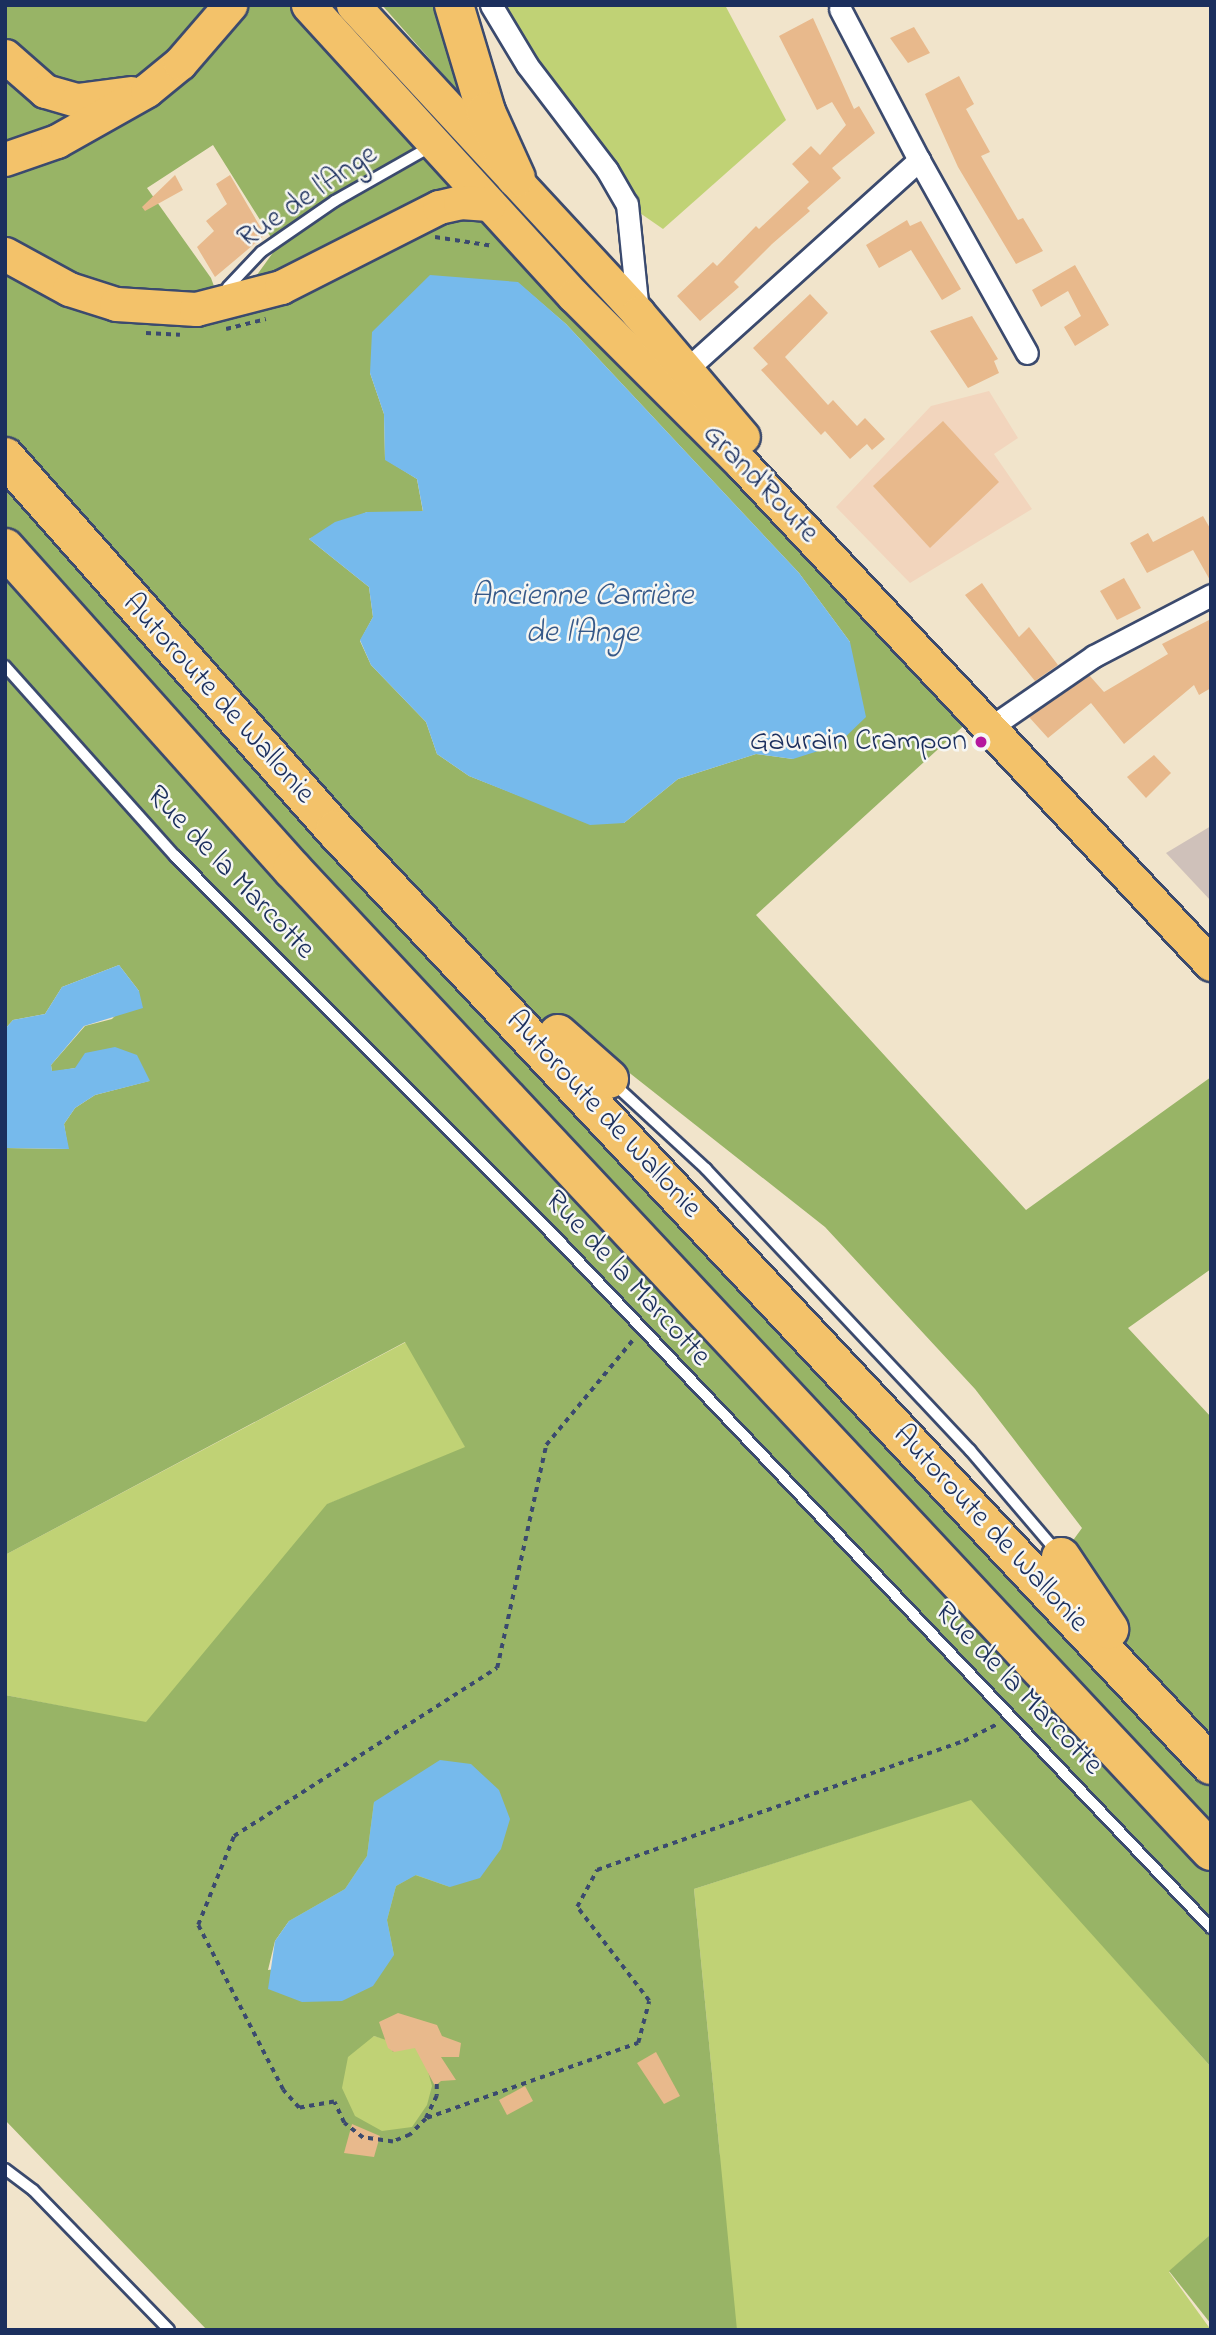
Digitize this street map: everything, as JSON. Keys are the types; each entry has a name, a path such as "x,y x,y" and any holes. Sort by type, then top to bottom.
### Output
{"highway":[{"path":"454,5 486,112 516,178"},
{"name":"Autoroute de Wallonie","path":"5,457 215,697 1211,1765"},
{"name":"Autoroute de Wallonie","path":"5,548 109,667 376,960 1211,1851"},
{"path":"5,585 68,647 109,667"},
{"path":"422,921 493,976 609,1079"},
{"path":"1060,1557 1211,1765"}],"main road":[{"path":"5,159 57,141 147,90 180,63 230,5"},
{"name":"Grand'Route","path":"308,5 433,146 489,204 676,379 997,722 1211,940"},
{"name":"Grand'Route","path":"353,5 516,178 638,313 676,379"},
{"path":"5,56 45,91 78,100 147,90"},
{"path":"439,207 461,175 465,143 458,117"},
{"path":"5,254 69,289 117,304 196,309 281,287 439,207 460,201 489,204"},
{"name":"Grand'Route","path":"997,722 1211,964"}],"street":[{"path":"491,5 527,65 607,170 627,204 638,313"},
{"path":"840,9 919,160 1027,353"},
{"path":"676,379 919,160"},
{"path":"997,722 1094,656 1211,595"}],"lane":[{"name":"Rue de l'Ange","path":"230,302 228,287 261,252 335,201 433,146"},
{"name":"Rue de la Marcotte","path":"5,666 175,856 552,1233 641,1330 1211,1928"},
{"path":"609,1079 725,1189 970,1450 1060,1557"},
{"path":"5,2169 33,2190 169,2330"}],"path":[{"path":"437,2084 437,2096 426,2119 410,2135 393,2142 363,2138 344,2123 334,2102 299,2108 283,2090 198,1925 234,1836 497,1668 546,1445 641,1330"},
{"path":"426,2119 638,2043 649,2001 577,1907 597,1870 964,1741 1010,1717"}],"shaded area":[{"path":"989,391 1018,438 994,454 1032,509 910,583 836,507 931,406"},
{"path":"1211,826 1211,901 1166,853"}],"green space":[{"path":"5,5 289,5 969,721 756,915 1026,1210 1211,1077 1211,1269 1128,1328 1211,1417 1211,2067 971,1800 694,1889 737,2330 207,2330 5,2120 5,1695 146,1722 327,1504 465,1447 405,1342 5,1555 5,1148 68,1149 64,1124 75,1108 95,1095 149,1081 75,1068 52,1072 51,1065 85,1026 112,1019 139,991 119,965 62,987 45,1014 13,1020 5,1029","holes":["213,145 277,247 244,293 218,297 211,278 147,188","517,282 566,324 799,573 850,642 793,759 756,754 678,779 624,823 520,796 469,776 437,754 426,722 371,665 360,641 373,617 369,587 309,539 367,512 423,512 417,479 385,459 384,414 370,373","622,1067 825,1227 975,1389 1082,1528 1053,1568 602,1087","374,1802 450,1887 415,1875 396,1886 387,1920 394,1955 268,1970 275,1941 289,1921 345,1889 367,1856","374,2036 386,2040 393,2052 406,2045 422,2050 432,2086 427,2105 412,2127 382,2131 355,2116 342,2088 348,2057"]},
{"path":"382,5 446,5 471,106"},
{"path":"491,5 725,5 786,120 663,229 627,204"},
{"path":"406,1342 466,1448 328,1504 720,2156 694,1889 972,1799 1211,2067 1211,2234 1169,2272 1211,2330 599,2330 367,2201 211,1645 146,1723 5,1695 5,1555","holes":["393,2000 440,2081 418,2047 374,2036 367,2039"]},
{"path":"1211,2234 1211,2324 1169,2271"}],"water":[{"name":"Ancienne Carrière de l'Ange","path":"430,275 518,282 566,324 799,573 850,642 866,717 837,745 793,759 756,754 678,779 624,823 590,825 469,776 437,754 426,722 371,665 360,640 373,617 369,587 309,539 335,522 367,512 423,511 417,479 385,460 384,414 370,373 372,332"},
{"path":"119,965 139,991 143,1008 84,1026 51,1065 52,1071 75,1068 85,1053 115,1047 137,1055 150,1081 95,1095 75,1108 64,1124 69,1149 5,1148 5,1029 13,1020 45,1014 62,987"},
{"path":"440,1760 471,1764 499,1790 510,1819 501,1849 480,1878 450,1887 416,1875 396,1886 387,1920 394,1955 373,1986 342,2001 302,2002 268,1989 275,1941 289,1921 345,1889 367,1856 374,1802"}],"building":[{"path":"813,18 854,109 859,106 875,133 832,168 841,178 807,208 810,211 734,282 739,287 700,321 677,296 713,262 717,266 756,226 759,229 809,182 792,164 811,146 820,155 846,125 832,102 817,110 779,36"},
{"path":"914,27 930,53 908,63 890,38"},
{"path":"959,76 974,104 966,109 990,152 981,156 1018,220 1023,218 1043,251 1016,264 958,167 925,94"},
{"path":"175,175 183,190 145,211 142,207"},
{"path":"230,175 265,235 215,277 197,247 214,231 206,221 227,204 216,184"},
{"path":"907,220 910,226 921,221 961,289 942,300 911,250 879,268 866,245"},
{"path":"1075,265 1109,325 1075,346 1064,327 1081,316 1068,291 1041,307 1032,290"},
{"path":"810,294 828,313 785,357 828,405 833,400 857,426 865,418 885,439 872,450 867,444 850,459 825,431 821,435 761,370 768,364 753,348"},
{"path":"972,316 998,359 994,361 999,373 968,388 930,331"},
{"path":"943,421 999,482 930,548 873,486"},
{"path":"1203,516 1211,530 1211,582 1193,550 1147,573 1130,543 1148,533 1153,542"},
{"path":"1124,578 1141,608 1117,620 1100,591"},
{"path":"982,583 1019,637 1029,627 1058,665 1035,681 965,595"},
{"path":"1211,619 1211,688 1199,695 1194,685 1124,744 1091,703 1048,738 1029,717 1089,675 1104,692 1168,654 1162,644"},
{"path":"1154,755 1171,773 1146,798 1127,777"},
{"path":"398,2013 437,2025 442,2036 461,2043 459,2057 441,2057 456,2080 441,2081 435,2086 415,2048 394,2052 388,2048 379,2022"},
{"path":"656,2052 680,2096 664,2104 637,2063"},
{"path":"525,2086 533,2101 507,2115 499,2100"},
{"path":"352,2124 380,2136 374,2157 344,2153"}],"place":[{"name":"Gaurain Crampon","path":"981,742"}]}
